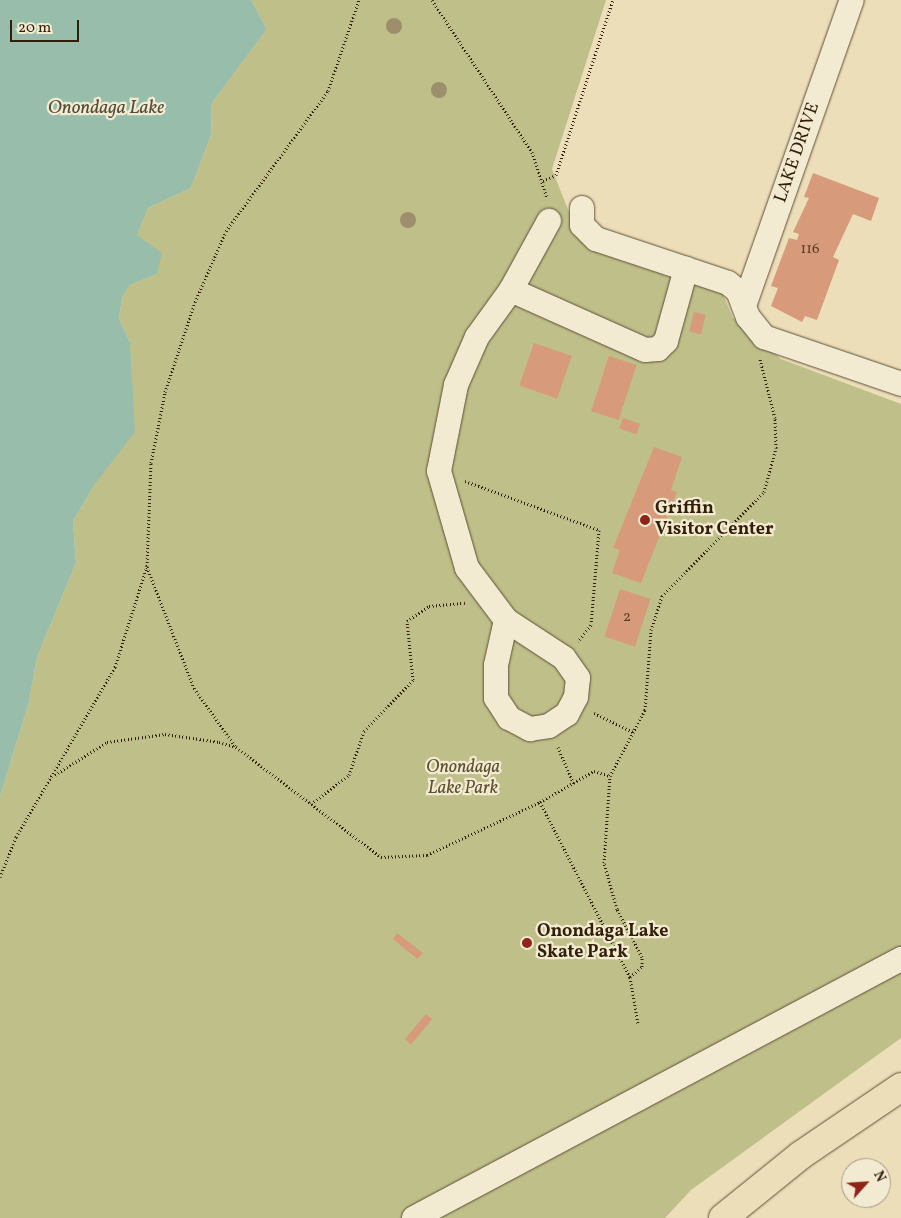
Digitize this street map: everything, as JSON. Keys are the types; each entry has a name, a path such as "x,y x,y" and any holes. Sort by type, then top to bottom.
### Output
{"main road":[{"path":"723,1218 801,1155 901,1088"}],"street":[{"name":"LAKE DRIVE","path":"744,306 852,0"},
{"path":"582,208 582,225 596,239 728,283 738,291 744,306 764,337 901,384"},
{"path":"506,620 496,665 496,698 508,718 530,728 549,726 568,714 573,704 578,678 564,658 506,620 467,568 439,471 456,385 477,337 511,290 549,221"},
{"path":"511,290 645,350 658,349 666,341 686,270"},
{"path":"414,1218 901,959"}],"path":[{"path":"0,877 16,837 54,776 115,667 146,566 151,463 165,392 194,302 226,231 328,91 358,0"},
{"path":"432,0 516,124 543,181 549,221"},
{"path":"543,181 556,175 613,0"},
{"path":"630,977 642,967 642,957 617,909 604,864 610,776 645,710 651,630 662,596 764,492 770,476 775,418 757,352 756,327"},
{"path":"439,471 599,530 590,625 564,658"},
{"path":"146,566 194,688 236,747 380,857 427,855 540,802 594,771 610,776"},
{"path":"311,804 349,775 364,731 413,680 407,622 419,610 470,602 483,590"},
{"path":"573,704 633,732"},
{"path":"549,726 572,783"},
{"path":"54,776 107,742 165,734 236,747"},
{"path":"540,802 630,977 638,1024"}],"green space":[{"name":"Onondaga Lake Park","path":"251,0 606,0 552,169 580,240 722,292 733,318 781,359 901,404 901,1038 691,1190 665,1218 0,1218 0,796 29,702 37,657 76,563 73,521 95,484 130,342 119,319 122,298 130,285 157,274 137,235 148,208 191,188 211,135 212,103 267,29"}],"water":[{"name":"Onondaga Lake","path":"0,0 251,0 267,29 212,103 211,135 191,188 148,208 137,235 162,253 157,274 130,285 122,298 119,319 130,342 135,432 95,484 73,521 76,563 37,657 29,702 0,796"}],"building":[{"path":"813,173 879,198 871,221 853,214 833,257 839,260 817,320 805,316 802,322 771,306 778,288 771,286 789,238 797,240 799,234 793,232 809,198 804,197"},
{"path":"694,312 706,315 701,334 689,331"},
{"path":"534,343 572,356 557,399 519,386"},
{"path":"609,356 637,365 619,420 591,411"},
{"path":"623,418 640,424 636,434 619,428"},
{"name":"Griffin Visitor Center","path":"654,447 682,457 671,490 677,492 641,583 612,573 620,550 613,548"},
{"path":"620,589 650,599 635,646 605,637"},
{"path":"397,933 423,953 417,959 393,939"},
{"path":"426,1014 432,1019 411,1044 405,1039"}],"place":[{"name":"Griffin Visitor Center","path":"645,520"},
{"name":"Onondaga Lake Skate Park","path":"527,943"}]}
